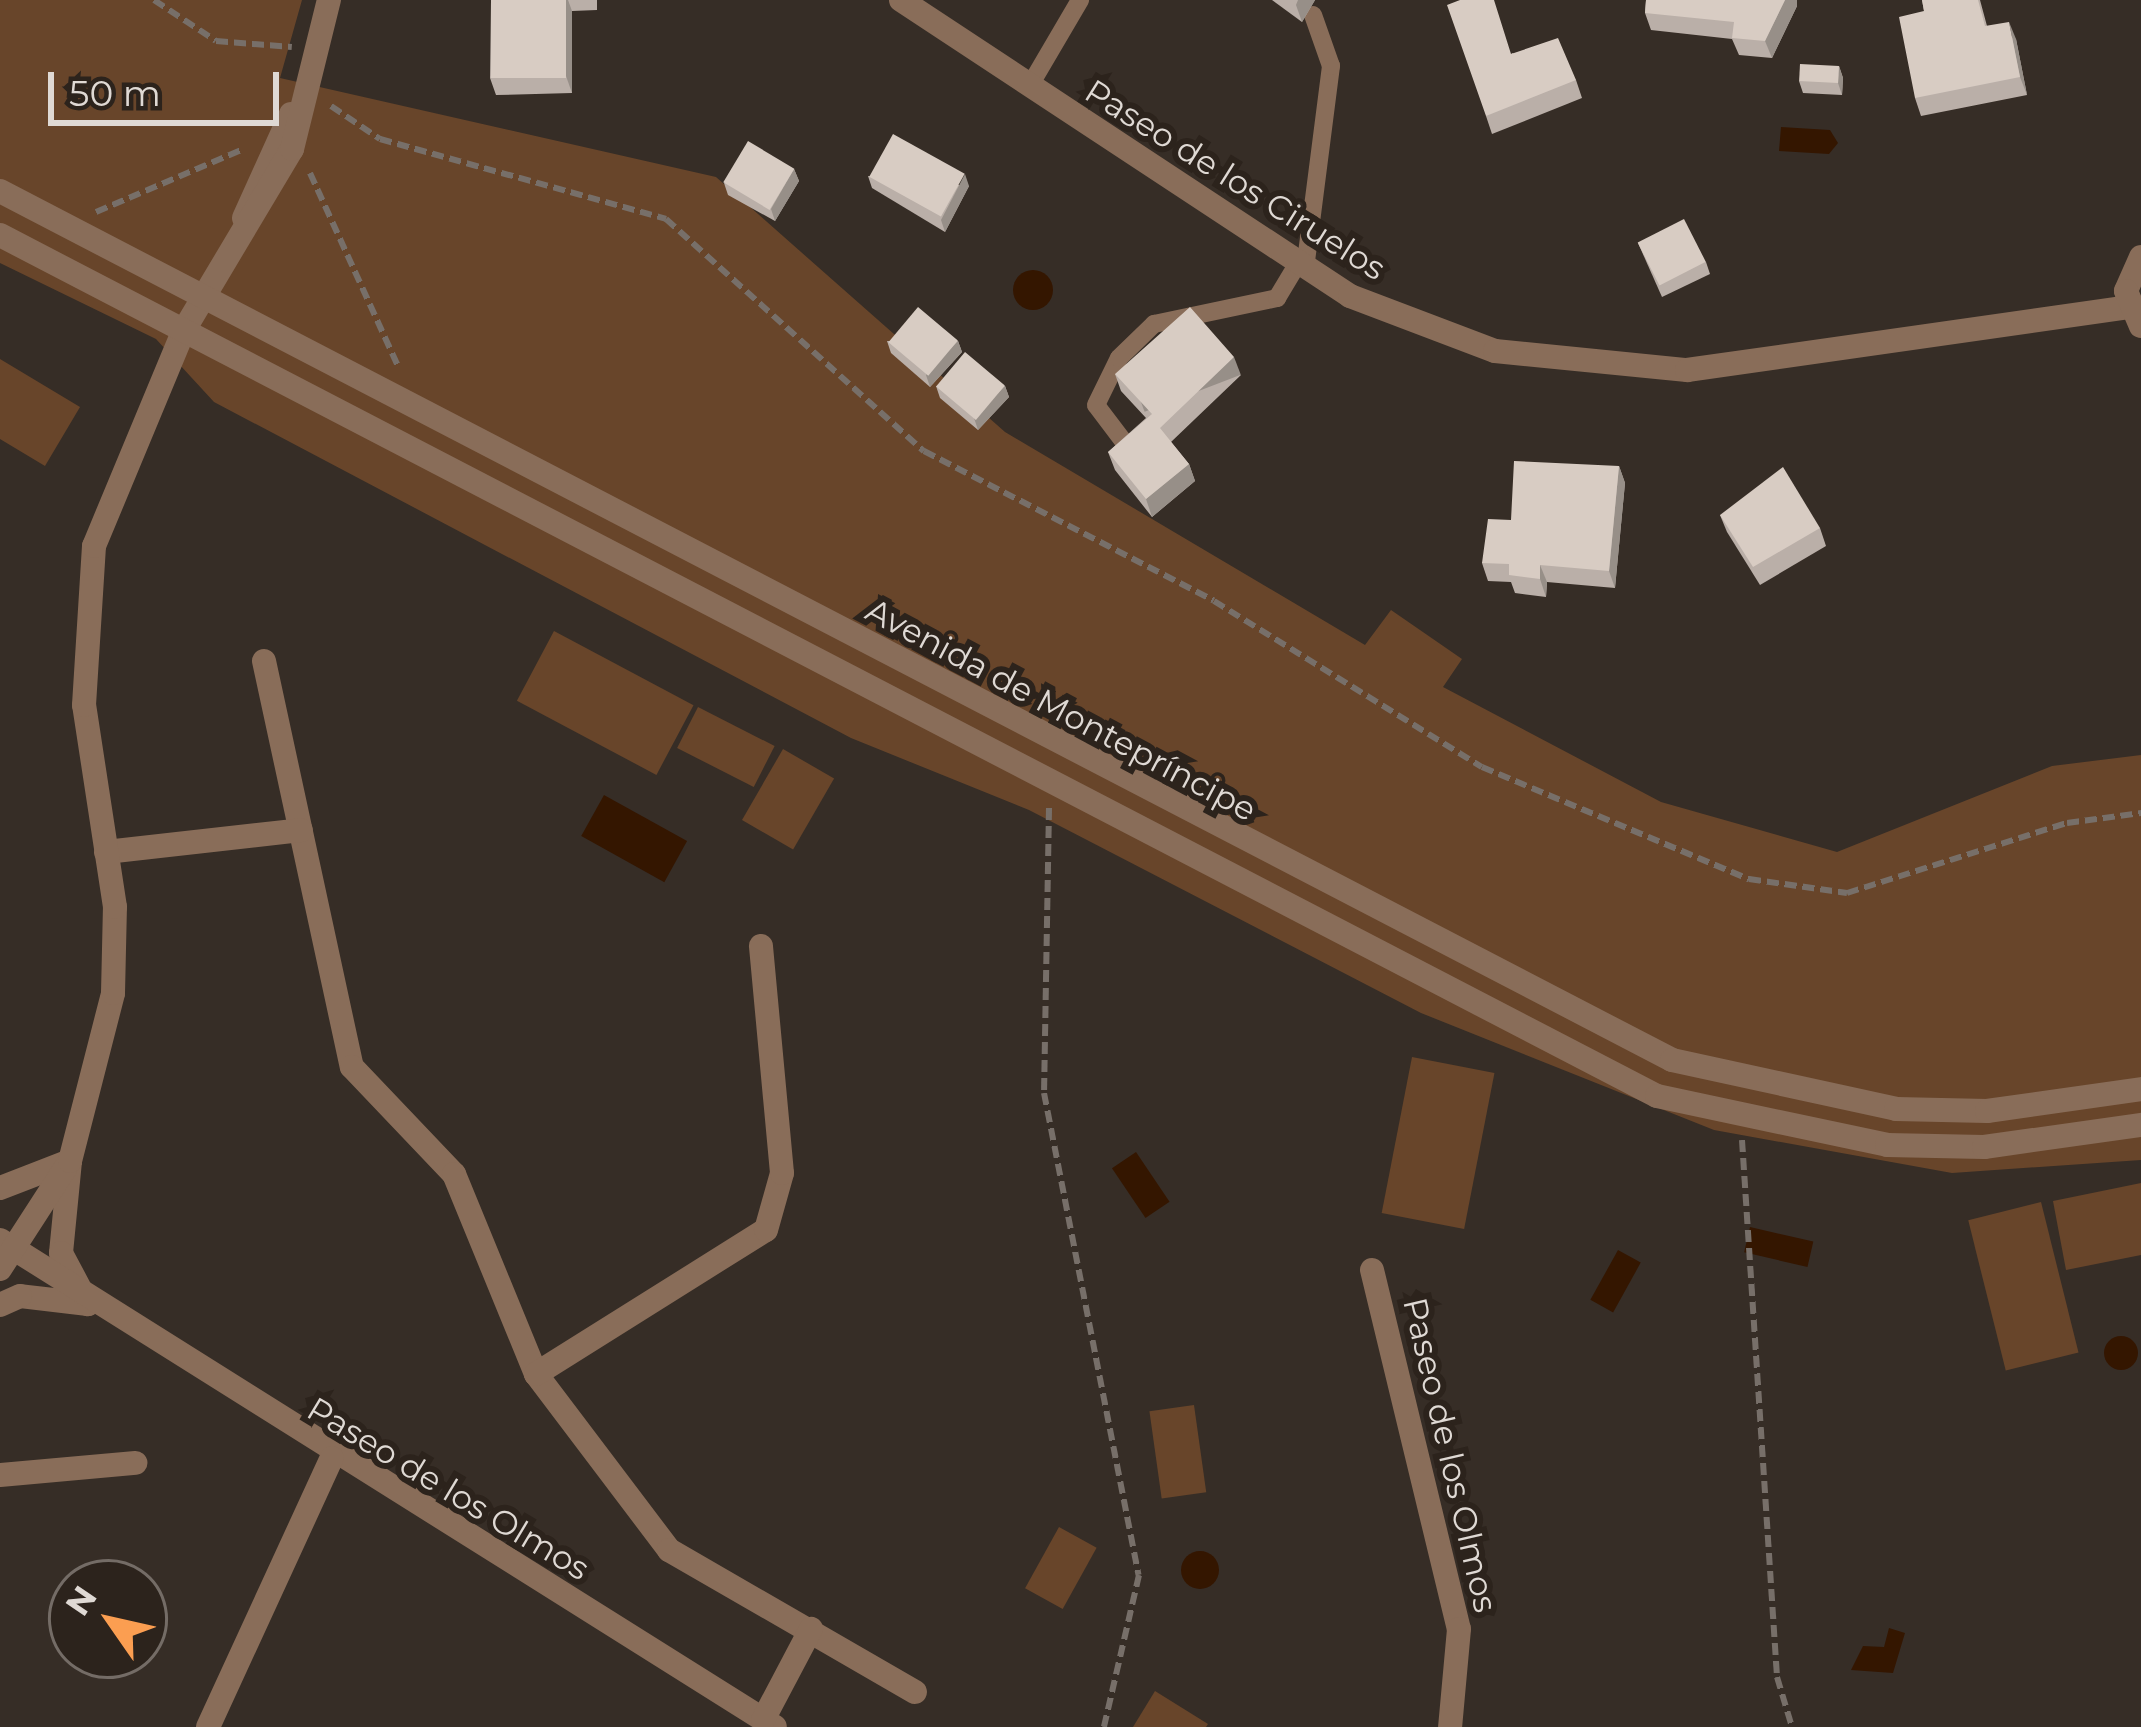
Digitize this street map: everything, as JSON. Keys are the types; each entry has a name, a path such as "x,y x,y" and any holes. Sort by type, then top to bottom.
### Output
{"street":[{"path":"88,1304 62,1253 70,1161 113,993 106,852 84,705 94,546 184,330 286,141 329,0"},
{"name":"Paseo de los Ciruelos","path":"902,0 1301,267 1414,326 1495,351 1627,370 1743,365 2135,316"},
{"name":"Avenida de Montepríncipe","path":"0,191 1672,1060 1896,1109 1987,1111 2141,1089"},
{"name":"Avenida de Montepríncipe","path":"0,235 1544,1044 1742,1120 1887,1145 1984,1147 2141,1125"},
{"path":"2135,316 2141,257"},
{"path":"264,661 352,1066 454,1174 536,1374 669,1550 915,1692"},
{"path":"106,852 301,830"},
{"path":"536,1374 766,1230 782,1173 761,946"},
{"path":"0,1188 70,1161"},
{"path":"5,1254 70,1161"},
{"name":"Paseo de los Olmos","path":"5,1254 769,1724"},
{"name":"Paseo de los Olmos","path":"1372,1270 1459,1629 1450,1727"},
{"name":"Paseo de los Olmos","path":"0,1305 20,1296 88,1304"},
{"path":"208,1727 332,1458"},
{"path":"0,1475 135,1463"},
{"path":"769,1724 811,1629"}],"lane":[{"path":"1029,87 1080,0"},
{"path":"1124,442 1096,405 1118,358 1154,324 1276,298 1301,267 1331,66 1313,16"}],"path":[{"path":"154,0 216,41 280,44 311,62 340,122 666,219 924,452 1214,601 1482,767 1682,853 1749,879 1847,893 2067,823 2141,813"},
{"path":"65,226 286,141 430,417"},
{"path":"1057,787 1044,1094 1139,1575 1104,1727"},
{"path":"1742,1120 1777,1677 1792,1727"}],"shaded area":[{"path":"0,0 302,0 280,78 716,177 1005,432 1365,645 1391,610 1462,659 1443,687 1661,802 1837,852 2052,766 2141,755 2141,1160 1952,1173 1714,1130 1421,1013 1029,810 851,738 214,402 156,339 0,263"},
{"path":"1781,127 1830,130 1838,143 1829,154 1779,151"},
{"path":"1033,270 1047,276 1053,290 1047,304 1033,310 1019,304 1013,290 1019,276"},
{"path":"0,359 80,407 45,466 0,439"},
{"path":"554,631 694,705 656,775 517,701"},
{"path":"698,707 775,746 754,787 677,748"},
{"path":"783,749 834,778 793,850 742,820"},
{"path":"604,795 687,841 664,882 581,836"},
{"path":"1412,1057 1494,1073 1464,1229 1382,1213"},
{"path":"1136,1152 1170,1202 1146,1218 1112,1168"},
{"path":"2141,1183 2141,1255 2066,1270 2053,1201"},
{"path":"2041,1202 2078,1352 2006,1371 1968,1220"},
{"path":"1750,1227 1813,1242 1807,1267 1744,1252"},
{"path":"1618,1250 1641,1263 1613,1312 1590,1300"},
{"path":"2121,1336 2133,1341 2138,1353 2133,1365 2121,1370 2109,1365 2104,1353 2109,1341"},
{"path":"1194,1405 1206,1492 1162,1498 1149,1411"},
{"path":"1059,1527 1097,1548 1063,1609 1025,1588"},
{"path":"1200,1551 1214,1556 1219,1570 1214,1584 1200,1589 1186,1584 1181,1570 1186,1556"},
{"path":"1889,1628 1905,1633 1893,1673 1851,1670 1863,1646 1884,1647"},
{"path":"1155,1691 1208,1724 1133,1727"}],"building":[{"path":"491,0 566,0 566,78 491,78"},
{"path":"1494,0 1511,54 1558,38 1576,80 1486,116 1447,5"},
{"path":"1646,0 1785,0 1765,41 1732,38 1734,22 1645,13"},
{"path":"1922,0 1978,0 1985,26 2009,22 2020,77 1915,98 1899,17 1924,11"},
{"path":"1800,64 1839,66 1838,83 1799,81"},
{"path":"893,134 965,174 941,217 869,177"},
{"path":"748,141 794,169 770,210 723,182"},
{"path":"1684,219 1706,262 1659,285 1638,243"},
{"path":"918,307 958,340 928,376 888,342"},
{"path":"1190,307 1234,357 1160,428 1189,464 1146,499 1108,452 1152,414 1115,374"},
{"path":"965,352 1005,385 976,420 936,386"},
{"path":"1514,461 1619,466 1609,571 1540,565 1540,579 1509,575 1509,564 1482,563 1488,519 1511,520"},
{"path":"1783,467 1820,528 1753,567 1720,515"}]}
